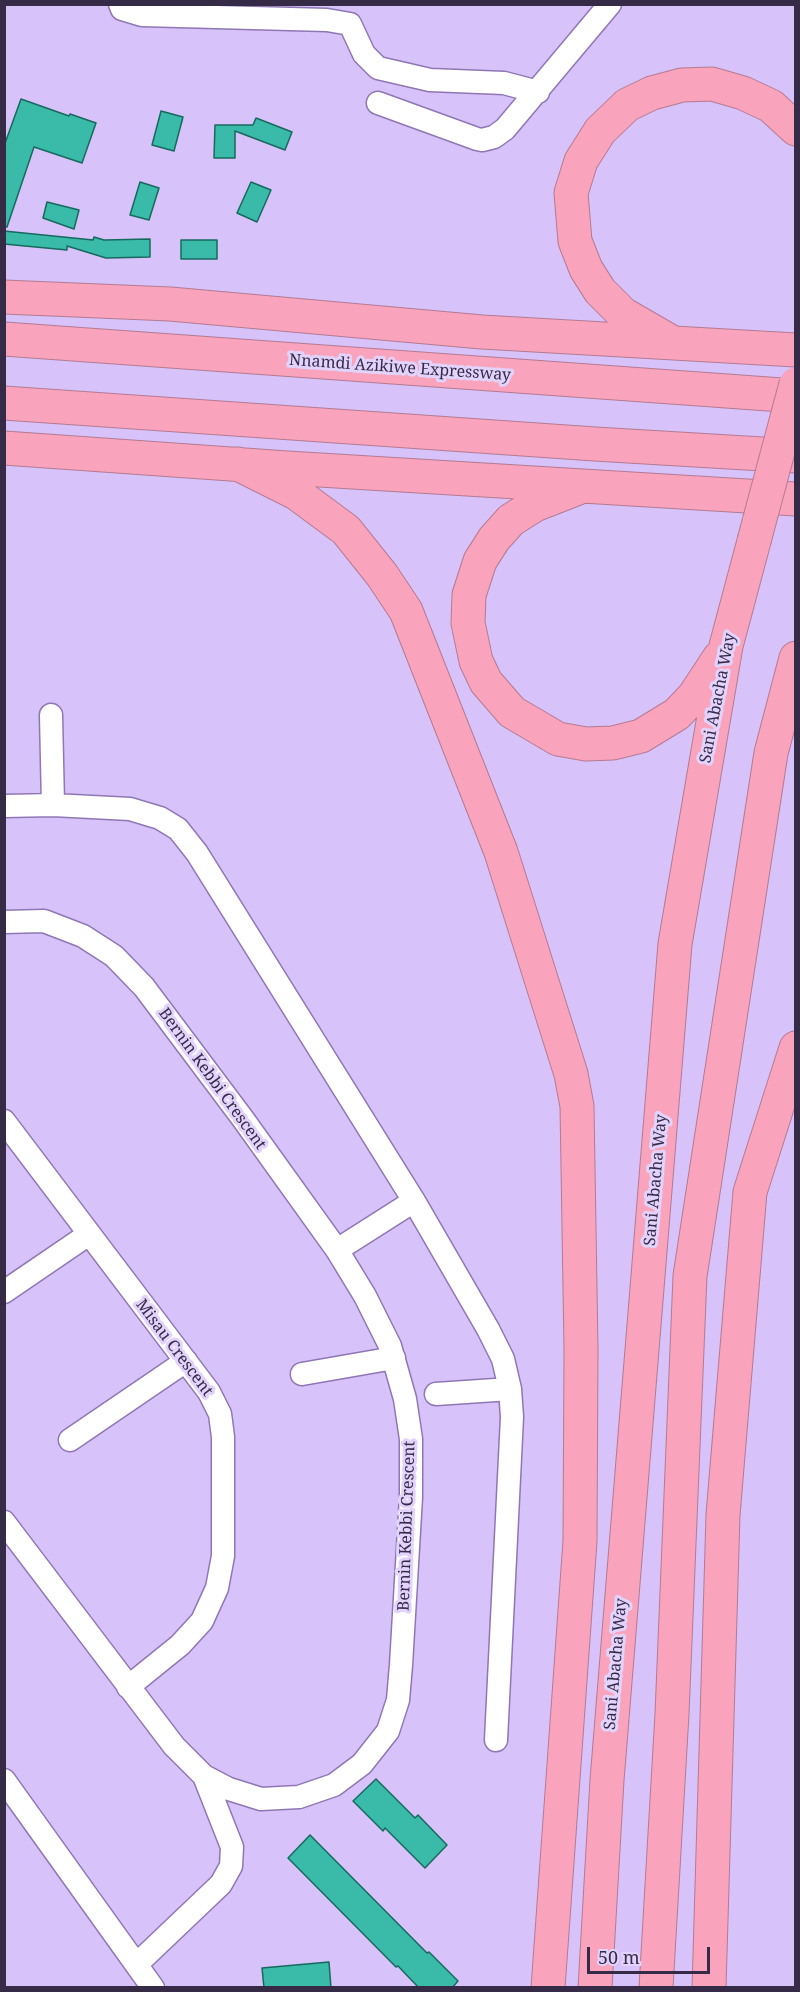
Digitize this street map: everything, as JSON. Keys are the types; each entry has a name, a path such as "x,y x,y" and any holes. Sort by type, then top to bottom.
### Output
{"highway":[{"path":"672,343 623,314 600,291 586,269 575,241 571,193 581,160 600,131 627,105 652,93 682,85 712,84 743,93 771,106 795,129"},
{"path":"4,292 46,300"},
{"path":"4,297 170,304 482,332 795,350"},
{"path":"482,332 708,391"},
{"name":"Nnamdi Azikiwe Expressway","path":"4,339 795,396"},
{"name":"Sani Abacha Way","path":"595,1988 607,1780 675,944 726,646 795,384"},
{"path":"4,403 795,456"},
{"path":"287,468 595,444"},
{"path":"14,450 795,499"},
{"path":"238,464 296,493 346,530 382,575 406,611 501,852 571,1074 577,1106 581,1348 580,1541 548,1988"},
{"path":"585,485 535,505 511,520 494,538 480,561 469,595 468,623 476,661 486,682 512,712 558,739 586,744 614,743 641,736 677,714 694,696 726,646"},
{"path":"656,1988 672,1714 690,1276 771,753 795,658"},
{"path":"709,1988 723,1515 750,1192 795,1048"},
{"path":"672,1714 723,1515"},
{"path":"580,1541 607,1780"}],"street":[{"path":"120,4 122,9 142,15 327,20 354,14 364,54 378,68 430,80 504,83 538,92"},
{"path":"378,103 482,140 498,135 538,92 610,4"},
{"path":"51,715 53,805"},
{"path":"4,806 53,805 130,809 160,818 178,829 197,853 414,1201 503,1359 510,1389 512,1417 496,1740"},
{"name":"Bernin Kebbi Crescent","path":"4,922 44,921 83,936 114,956 144,987 337,1250 365,1296 390,1346 405,1399 411,1439 411,1497 398,1700 388,1731 362,1764 334,1785 299,1797 261,1800 228,1789 204,1776 174,1746 4,1522"},
{"name":"Misau Crescent","path":"4,1121 209,1392 220,1414 223,1437 223,1556 218,1588 202,1621 180,1645 128,1687"},
{"path":"337,1250 414,1201"},
{"path":"4,1292 89,1234"},
{"path":"302,1374 394,1358"},
{"path":"70,1440 186,1361"},
{"path":"436,1394 510,1389"},
{"path":"4,1780 143,1979 221,1884 231,1866 232,1847 204,1776"}],"building":[{"path":"21,99 96,123 82,163 34,147 7,227 4,227 4,146"},
{"path":"161,111 183,117 174,151 152,145"},
{"path":"256,118 292,132 285,150 235,131 235,158 214,158 215,125 253,125"},
{"path":"140,182 159,188 149,220 130,215"},
{"path":"251,182 271,190 257,222 237,213"},
{"path":"47,202 79,210 74,229 43,218"},
{"path":"4,231 93,240 94,237 104,240 150,239 150,257 106,258 67,246 67,250 4,244"},
{"path":"181,240 217,240 217,259 181,259"},
{"path":"376,1779 415,1818 418,1815 447,1845 425,1868 385,1828 383,1831 353,1801"},
{"path":"310,1835 427,1953 429,1952 458,1981 452,1988 419,1988 288,1858"},
{"path":"329,1962 331,1988 264,1988 262,1968"}]}
